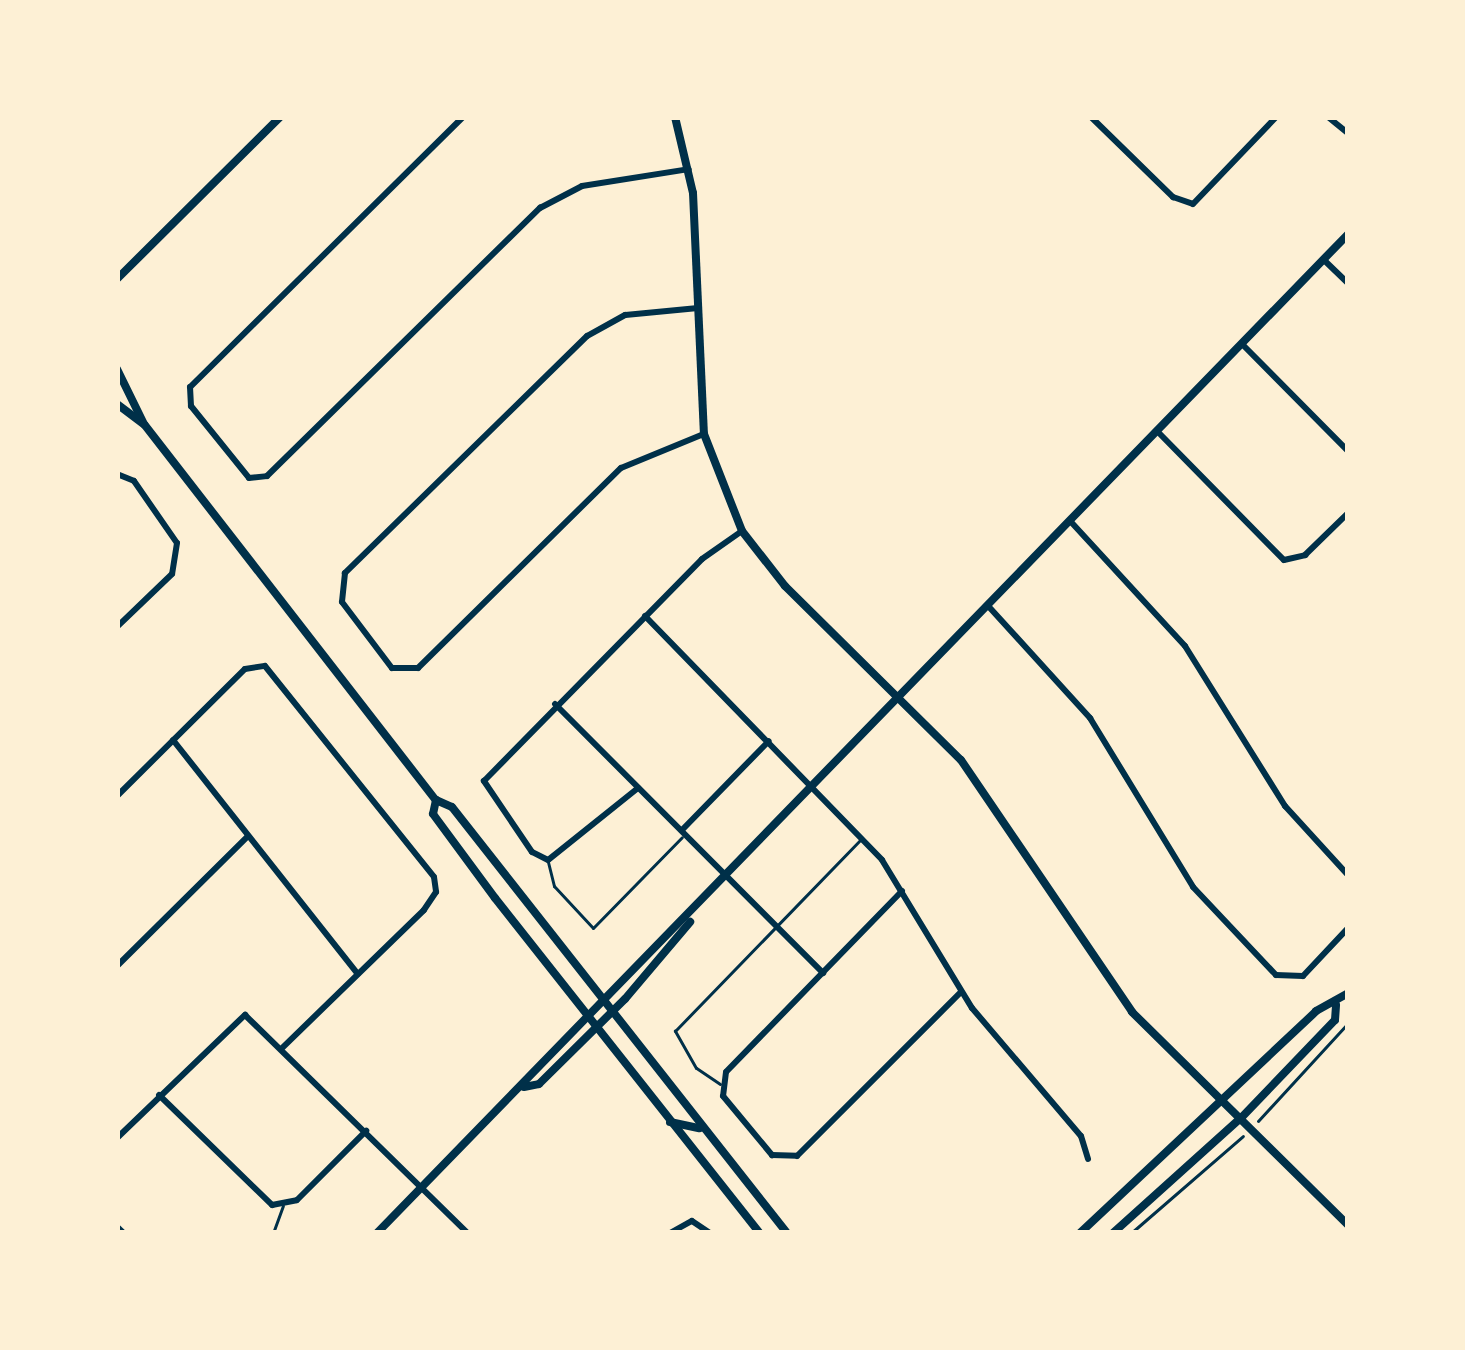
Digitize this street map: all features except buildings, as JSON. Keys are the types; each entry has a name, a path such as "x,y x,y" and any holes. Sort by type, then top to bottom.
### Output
{"street":[{"path":"117,279 280,117"},
{"path":"463,117 190,387 191,406 249,478 267,476 540,208 582,186 689,169"},
{"path":"676,117 689,169 704,434 742,531 961,760 1132,1012 1348,1225"},
{"path":"1095,118 1173,196 1193,204 1276,117"},
{"path":"1328,117 1348,133"},
{"path":"377,1233 523,1087 586,1015 695,914 1348,234"},
{"path":"1325,261 1348,283"},
{"path":"698,308 625,315 587,336 345,573 342,602 392,668 418,668 621,468 704,434"},
{"path":"1244,346 1348,451"},
{"path":"117,369 143,424 436,800 452,807 788,1233"},
{"path":"117,404 143,424"},
{"path":"1159,434 1285,560 1305,555 1348,512"},
{"path":"117,474 134,481 177,544 172,574 117,627"},
{"path":"1072,523 1185,646 1285,806 1348,875"},
{"path":"638,788 548,860 532,852 484,781 644,616 742,531"},
{"path":"990,608 1090,718 1193,887 1276,974 1303,976 1348,928"},
{"path":"644,616 862,838 902,892 962,992 1081,1136 1088,1159"},
{"path":"117,796 256,665 274,672 315,719 436,884 424,910 283,1047"},
{"path":"555,704 824,973"},
{"path":"173,740 358,974"},
{"path":"684,832 769,741"},
{"path":"436,800 433,814 760,1233"},
{"path":"117,966 246,838"},
{"path":"902,892 720,1084 772,1155 797,1156 962,992"},
{"path":"523,1087 538,1084 667,957 695,914"},
{"path":"1080,1233 1316,1011 1336,1005 1348,993"},
{"path":"1113,1233 1242,1117 1334,1020 1336,1005"},
{"path":"117,1138 245,1015 283,1047 468,1233"},
{"path":"159,1095 263,1201 283,1206 366,1131"},
{"path":"670,1122 682,1119 705,1132"},
{"path":"670,1233 692,1221 710,1233"}],"lane":[{"path":"548,860 554,886 589,929 684,832"},
{"path":"720,1084 696,1068 675,1031 862,838"},
{"path":"273,1233 283,1206"}]}
